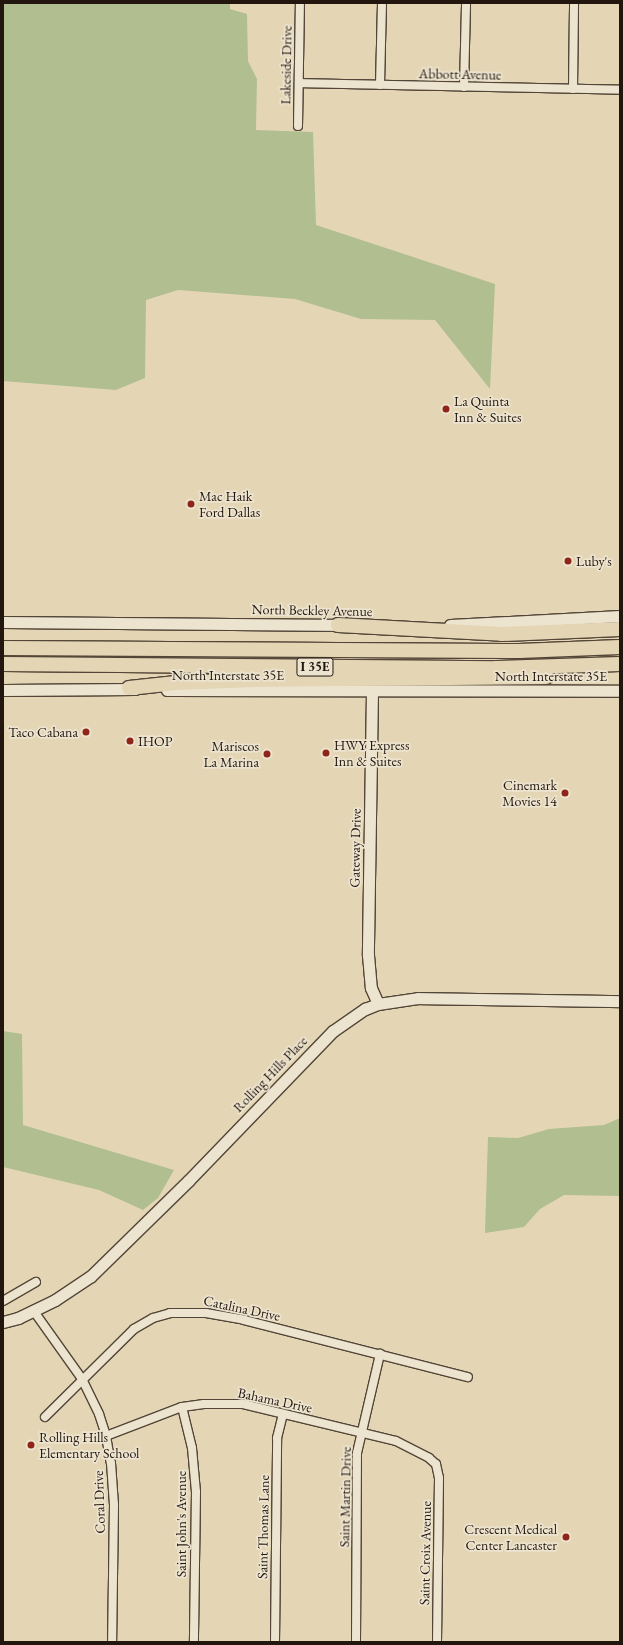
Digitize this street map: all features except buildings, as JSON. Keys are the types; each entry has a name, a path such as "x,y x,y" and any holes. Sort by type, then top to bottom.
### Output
{"highway":[{"path":"338,625 502,634 620,629"},
{"name":"I 35E","path":"3,648 526,651 620,647"},
{"name":"I 35E","path":"3,664 488,668 620,664"},
{"path":"129,688 176,683 255,680 481,679 620,671"}],"main road":[{"name":"North Beckley Avenue","path":"3,622 455,625 620,616"},
{"name":"North Interstate 35E","path":"3,690 129,688 372,692 620,691"},
{"name":"Gateway Drive","path":"372,692 368,955 371,988 378,1004"},
{"name":"Rolling Hills Place","path":"3,1322 33,1310 82,1283 117,1253 333,1031 350,1018 378,1004 418,998 620,1001"}],"street":[{"name":"Lakeside Drive","path":"298,126 300,3"},
{"path":"380,85 382,3"},
{"path":"464,87 466,3"},
{"path":"573,89 574,3"},
{"name":"Abbott Avenue","path":"299,83 620,90"},
{"path":"3,1302 36,1282"},
{"name":"Coral Drive","path":"33,1310 82,1379 99,1414 106,1436 111,1463 114,1505 112,1642"},
{"name":"Catalina Drive","path":"45,1417 134,1329 153,1318 170,1312 201,1313 244,1320 468,1378"},
{"name":"Saint Martin Drive","path":"356,1642 358,1453 361,1433 380,1354"},
{"name":"Bahama Drive","path":"106,1436 182,1407 204,1404 243,1404 405,1444 436,1464"},
{"name":"Saint John's Avenue","path":"182,1407 192,1448 196,1492 194,1642"},
{"name":"Saint Thomas Lane","path":"275,1642 277,1438 283,1414"},
{"name":"Saint Croix Avenue","path":"436,1464 439,1478 437,1642"}],"green space":[{"path":"3,3 230,3 230,9 247,14 248,61 257,79 256,130 313,132 316,225 495,284 490,389 435,320 361,319 295,299 178,290 146,300 145,378 116,390 3,381"},
{"path":"3,1031 22,1034 23,1125 174,1170 158,1198 143,1210 99,1190 3,1167"},
{"path":"620,1118 620,1196 564,1195 540,1209 524,1227 485,1233 488,1137 518,1138 549,1129 604,1125"}],"place":[{"name":"La Quinta Inn & Suites","path":"446,409"},
{"name":"Mac Haik Ford Dallas","path":"191,504"},
{"name":"Luby's","path":"568,561"},
{"name":"Taco Cabana","path":"86,732"},
{"name":"IHOP","path":"130,741"},
{"name":"HWY Express Inn & Suites","path":"326,753"},
{"name":"Mariscos La Marina","path":"267,754"},
{"name":"Cinemark Movies 14","path":"565,793"},
{"name":"Rolling Hills Elementary School","path":"31,1445"},
{"name":"Crescent Medical Center Lancaster","path":"566,1537"}]}
